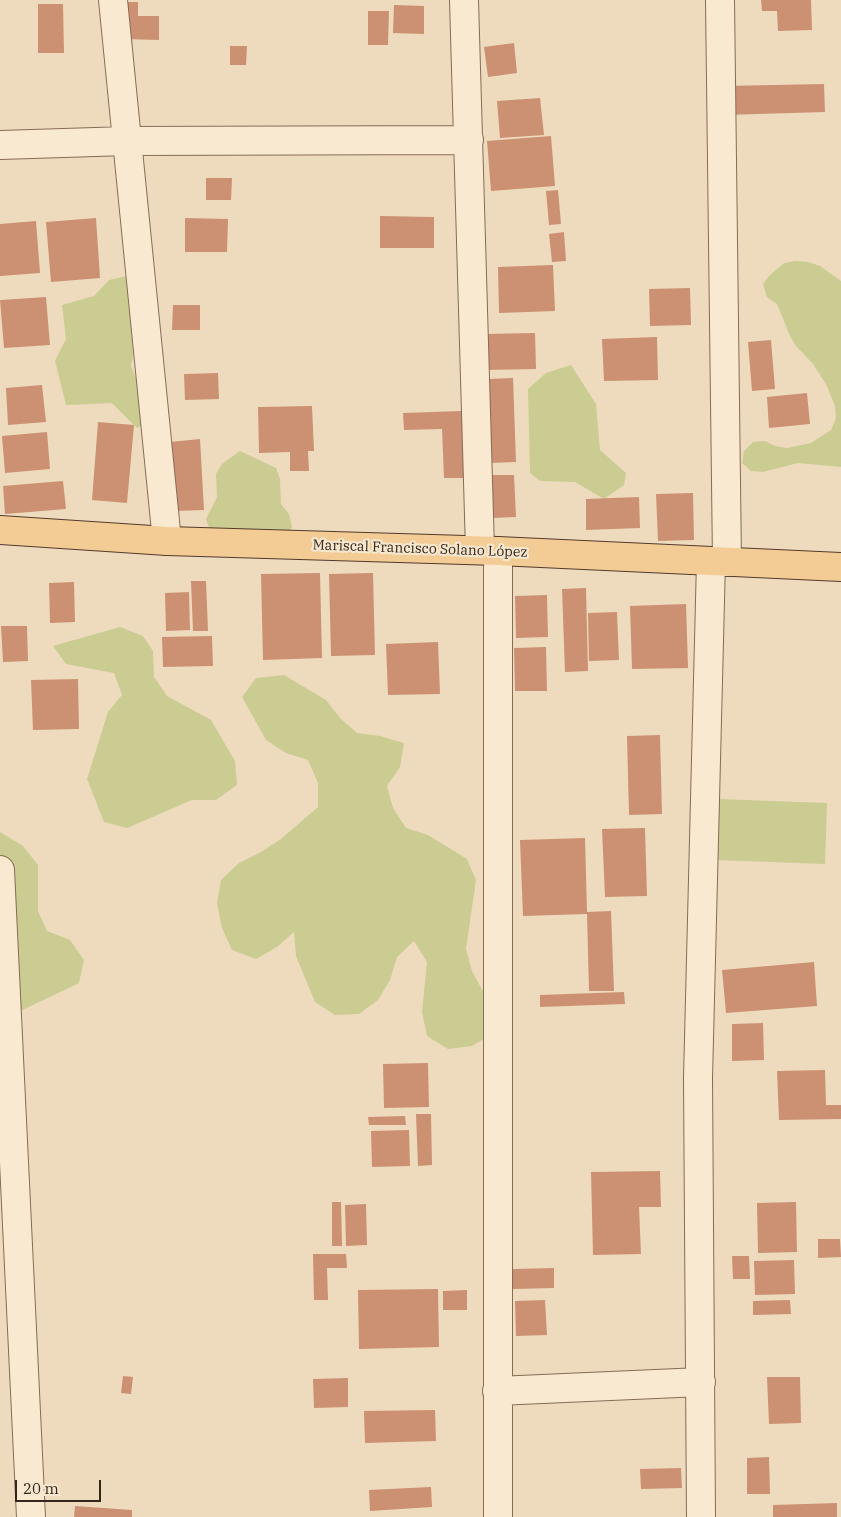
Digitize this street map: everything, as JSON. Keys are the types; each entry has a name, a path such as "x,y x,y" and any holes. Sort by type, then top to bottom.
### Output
{"main road":[{"name":"Mariscal Francisco Solano López","path":"0,530 166,541 489,550 841,567"}],"street":[{"path":"113,0 166,541"},
{"path":"464,0 489,550 498,1517"},
{"path":"701,1517 698,1078 719,561 720,0"},
{"path":"0,145 127,141 469,140"},
{"path":"0,870 31,1517"},
{"path":"498,1391 701,1382"}],"green space":[{"path":"796,261 820,266 841,281 841,467 798,463 763,472 751,471 742,463 744,451 753,442 765,441 775,446 787,448 811,443 831,430 836,418 835,406 826,384 813,364 796,346 777,304 767,297 763,284 784,263"},
{"path":"132,275 144,306 131,366 149,410 148,422 137,428 112,403 66,405 55,361 66,339 62,305 94,296 109,280"},
{"path":"571,365 596,404 600,450 626,473 624,485 604,499 575,482 540,481 530,473 528,389 546,373"},
{"path":"240,451 276,468 280,479 281,504 289,514 292,526 289,538 210,530 206,519 217,497 216,474 222,464"},
{"path":"120,627 143,636 153,651 154,677 167,696 211,720 235,761 237,785 216,800 192,800 127,828 104,822 87,779 108,712 122,695 114,673 66,664 53,646"},
{"path":"284,675 326,700 340,718 357,733 380,736 404,743 400,767 387,786 393,808 406,828 428,835 467,859 476,880 466,949 472,971 494,1012 492,1034 472,1046 448,1049 427,1036 422,1012 427,962 414,941 397,957 390,980 378,1000 359,1014 335,1015 315,1002 296,956 294,932 277,947 256,959 232,950 222,928 217,903 221,880 239,863 281,839 318,807 318,783 308,760 286,753 266,740 242,697 256,678"},
{"path":"719,799 827,803 825,864 717,860"},
{"path":"0,832 23,846 38,865 38,911 47,931 70,940 84,960 79,983 16,1013 0,1009"}],"building":[{"path":"761,0 811,0 812,30 778,31 777,11 762,11"},
{"path":"124,2 138,2 138,16 159,16 159,40 123,39"},
{"path":"38,4 63,4 64,53 38,53"},
{"path":"394,5 424,6 424,34 393,33"},
{"path":"368,11 389,11 388,45 368,45"},
{"path":"514,43 517,73 488,77 484,47"},
{"path":"230,46 247,46 246,65 230,65"},
{"path":"824,84 825,112 724,115 723,86"},
{"path":"540,98 544,135 500,138 497,101"},
{"path":"551,136 555,186 491,191 487,141"},
{"path":"206,178 232,178 231,200 206,200"},
{"path":"558,190 561,224 549,225 546,191"},
{"path":"380,216 434,217 434,248 380,248"},
{"path":"96,218 100,278 51,282 46,222"},
{"path":"185,218 228,219 227,252 185,252"},
{"path":"36,221 40,273 0,276 0,224"},
{"path":"564,232 566,261 552,262 549,234"},
{"path":"553,265 555,311 499,313 498,267"},
{"path":"690,288 691,325 650,326 649,289"},
{"path":"46,297 50,345 4,348 0,300"},
{"path":"173,305 200,305 200,330 172,330"},
{"path":"535,333 536,369 485,370 484,334"},
{"path":"657,337 658,380 604,381 602,339"},
{"path":"771,340 775,389 752,391 748,342"},
{"path":"218,373 219,399 185,400 184,374"},
{"path":"513,378 516,462 490,463 488,379"},
{"path":"42,385 46,422 8,425 6,388"},
{"path":"807,393 810,424 769,428 767,397"},
{"path":"312,406 314,451 308,451 309,471 290,471 290,452 259,453 258,407"},
{"path":"462,411 464,478 444,478 442,429 404,430 403,413"},
{"path":"98,422 134,425 127,503 92,500"},
{"path":"47,432 50,469 5,473 2,436"},
{"path":"200,439 204,510 175,511 170,442"},
{"path":"490,475 514,475 516,517 491,518"},
{"path":"63,481 66,509 5,514 3,486"},
{"path":"693,493 694,540 658,541 656,494"},
{"path":"639,497 640,528 586,530 586,499"},
{"path":"320,573 322,658 263,660 261,574"},
{"path":"373,573 375,655 331,656 329,574"},
{"path":"191,581 206,581 208,631 193,631"},
{"path":"74,582 75,622 50,623 49,583"},
{"path":"586,588 588,671 565,672 562,589"},
{"path":"189,592 190,630 166,631 165,593"},
{"path":"547,595 548,637 516,638 515,596"},
{"path":"686,604 688,668 632,669 630,606"},
{"path":"617,612 619,660 589,661 588,613"},
{"path":"1,626 27,626 28,661 3,662"},
{"path":"212,636 213,666 163,667 162,637"},
{"path":"438,642 440,694 388,695 386,644"},
{"path":"546,647 547,691 515,691 514,648"},
{"path":"78,679 79,729 33,730 31,680"},
{"path":"660,735 662,814 629,815 627,736"},
{"path":"645,828 647,896 605,897 602,829"},
{"path":"585,838 587,912 611,911 614,991 589,991 587,914 523,916 520,840"},
{"path":"814,962 817,1006 726,1013 722,970"},
{"path":"624,992 625,1004 540,1007 540,995"},
{"path":"763,1023 764,1060 732,1061 732,1024"},
{"path":"428,1063 429,1107 384,1108 383,1064"},
{"path":"825,1070 826,1105 841,1105 841,1119 779,1120 777,1071"},
{"path":"416,1114 431,1114 432,1165 418,1166"},
{"path":"405,1116 406,1125 369,1125 368,1117"},
{"path":"409,1130 410,1166 372,1167 371,1131"},
{"path":"660,1171 661,1207 639,1207 641,1254 593,1255 591,1172"},
{"path":"332,1202 341,1202 342,1246 332,1246"},
{"path":"796,1202 797,1252 758,1253 757,1203"},
{"path":"366,1204 367,1245 346,1246 345,1205"},
{"path":"818,1239 840,1239 841,1257 818,1258"},
{"path":"313,1254 346,1254 347,1268 327,1268 328,1300 314,1300"},
{"path":"732,1256 749,1256 750,1279 733,1279"},
{"path":"794,1260 795,1294 755,1295 754,1261"},
{"path":"554,1268 554,1288 513,1289 513,1269"},
{"path":"438,1289 439,1347 359,1349 358,1290"},
{"path":"467,1290 467,1310 443,1310 443,1291"},
{"path":"545,1300 547,1335 516,1336 515,1301"},
{"path":"790,1300 791,1314 753,1315 753,1301"},
{"path":"123,1376 133,1377 131,1394 121,1393"},
{"path":"767,1377 800,1377 801,1423 769,1424"},
{"path":"348,1378 348,1407 314,1408 313,1379"},
{"path":"435,1410 436,1441 365,1443 364,1411"},
{"path":"769,1457 770,1494 747,1494 747,1458"},
{"path":"681,1468 682,1488 641,1489 640,1469"},
{"path":"431,1487 432,1507 370,1511 369,1490"},
{"path":"837,1503 837,1517 773,1517 773,1505"},
{"path":"75,1506 132,1510 132,1517 74,1517"}]}
